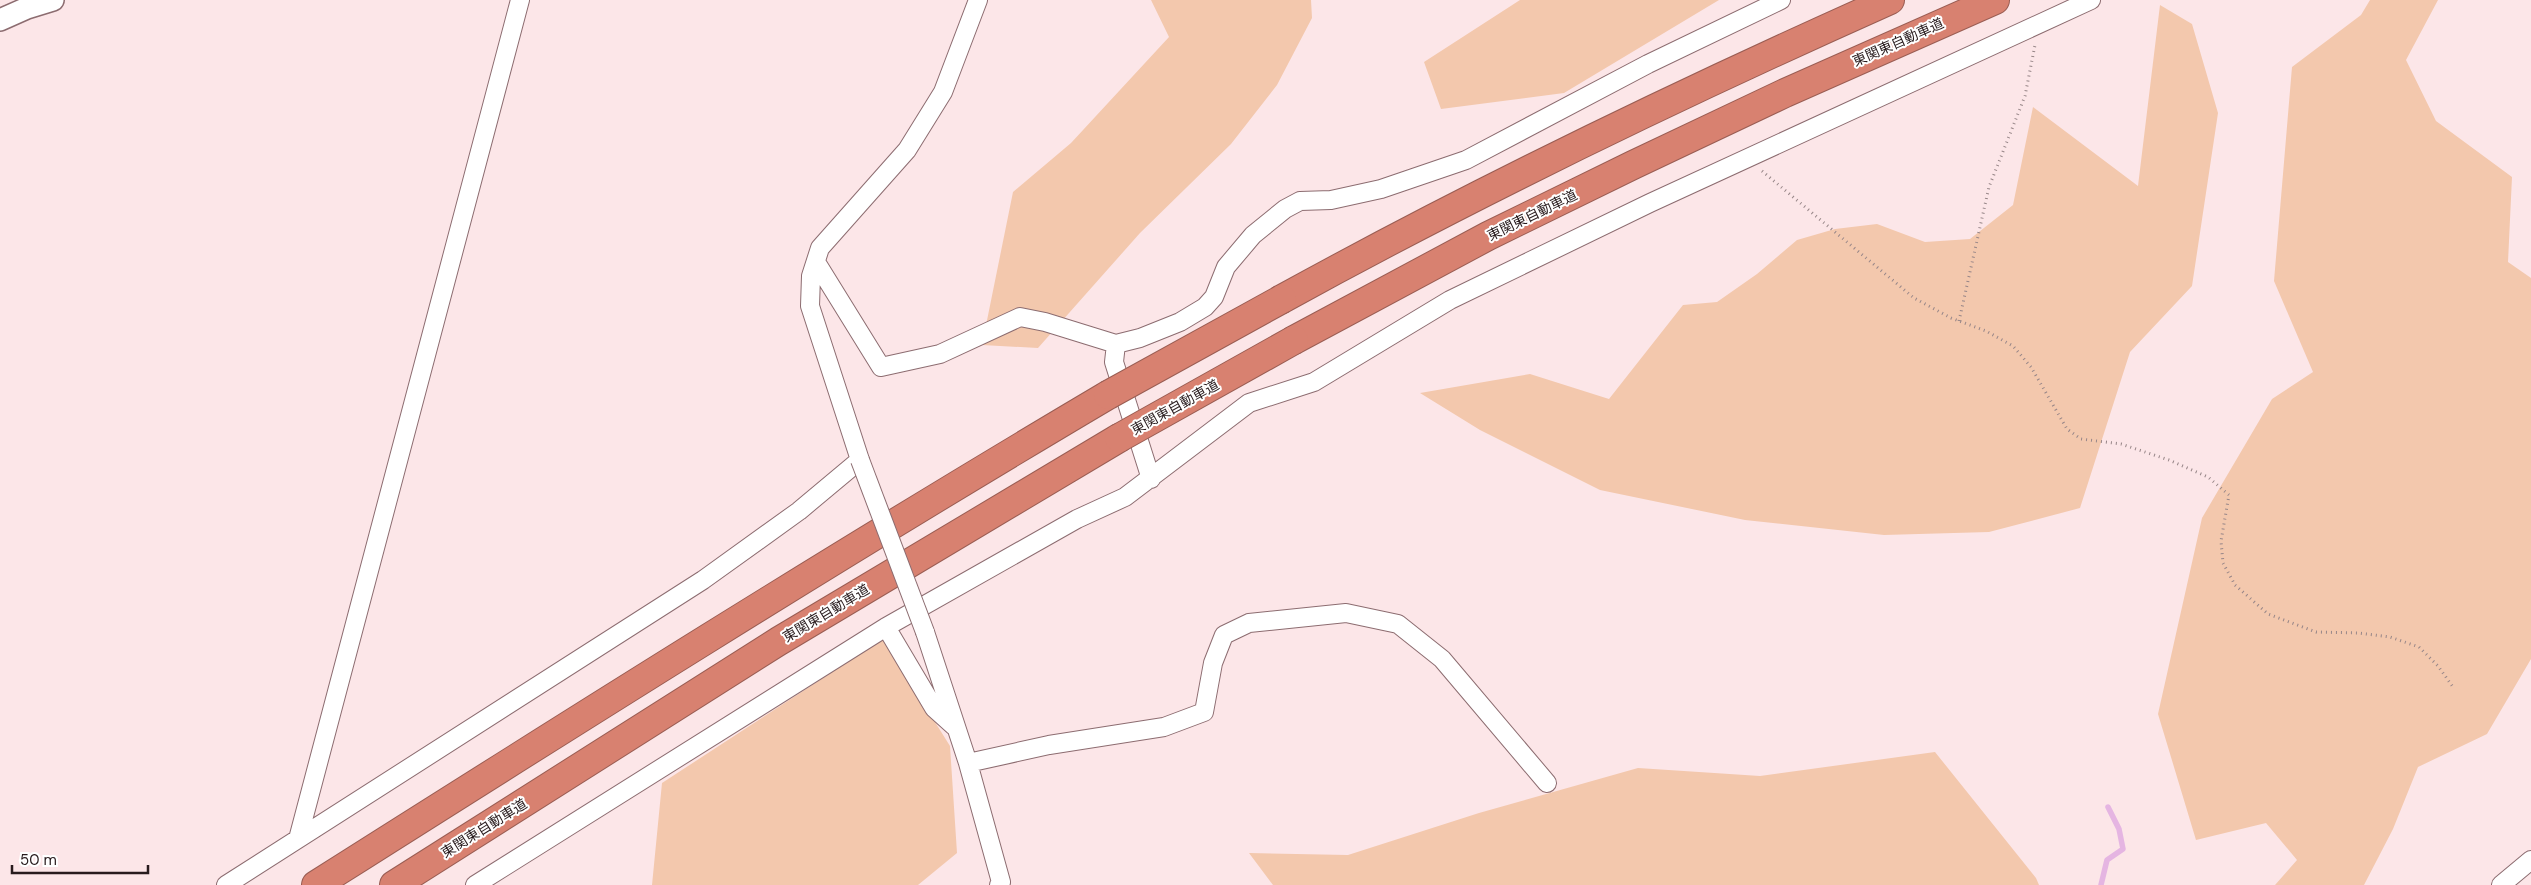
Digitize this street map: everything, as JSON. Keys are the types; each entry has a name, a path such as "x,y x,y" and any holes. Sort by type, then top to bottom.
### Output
{"highway":[{"path":"316,885 928,501 1108,395 1282,299 1472,198 1766,56 1890,0"},
{"name":"東関東自動車道","path":"394,885 779,641 1119,438 1294,340 1488,236 1590,186 1785,94 1995,0"}],"street":[{"path":"0,20 26,8 53,0"},
{"path":"298,839 520,0"},
{"path":"978,0 943,92 907,150 820,248 811,276 810,306 860,460 925,632 968,763 1001,882 999,885"},
{"path":"816,262 881,367 940,354 1020,317 1045,322 1116,344 1140,338 1180,322 1205,307 1214,297 1226,267 1253,235 1285,209 1300,201 1331,200 1381,189 1466,160 1648,64 1782,0"},
{"path":"475,885 886,627 1077,518 1125,498 1249,403 1314,382 1450,300 1750,157 2091,0"},
{"path":"1116,344 1114,362 1151,479"},
{"path":"226,885 703,580 799,511 860,460"},
{"path":"968,763 1049,745 1164,727 1204,712 1213,663 1224,635 1249,623 1346,613 1398,624 1442,658 1547,783"},
{"path":"886,627 934,708 956,728"},
{"path":"2501,885 2531,860"}],"path":[{"path":"1959,321 1989,187 2025,96 2038,25"},
{"path":"1750,157 1768,178 1914,298 1959,321 1986,330 2013,346 2031,367 2067,429 2081,439 2120,444 2169,460 2208,477 2228,495 2221,541 2223,563 2235,585 2268,614 2316,632 2390,636 2419,647 2438,666 2453,688"}],"shaded area":[{"path":"1151,0 1311,0 1312,18 1277,85 1231,144 1140,233 1038,348 982,345 1013,192 1071,143 1169,37"},
{"path":"1520,0 1719,0 1564,93 1441,109 1424,62"},
{"path":"2370,0 2438,0 2406,60 2436,121 2512,177 2508,262 2531,278 2531,659 2487,734 2418,767 2393,829 2364,885 2275,885 2297,860 2266,823 2196,840 2158,714 2202,518 2272,399 2313,372 2274,281 2292,67 2361,15"},
{"path":"2160,5 2192,24 2218,113 2192,286 2130,352 2080,508 1989,532 1884,535 1745,520 1600,490 1480,430 1420,393 1530,374 1609,399 1683,305 1717,302 1757,274 1797,240 1835,229 1877,224 1925,242 1970,239 2013,205 2033,107 2138,186"},
{"path":"883,639 950,746 957,853 918,885 652,885 662,783"},
{"path":"1935,752 2036,878 2039,885 1273,885 1249,853 1348,855 1479,813 1638,768 1760,776"}],"waterway":[{"path":"2101,885 2107,860 2123,849 2119,829 2108,807"}]}
